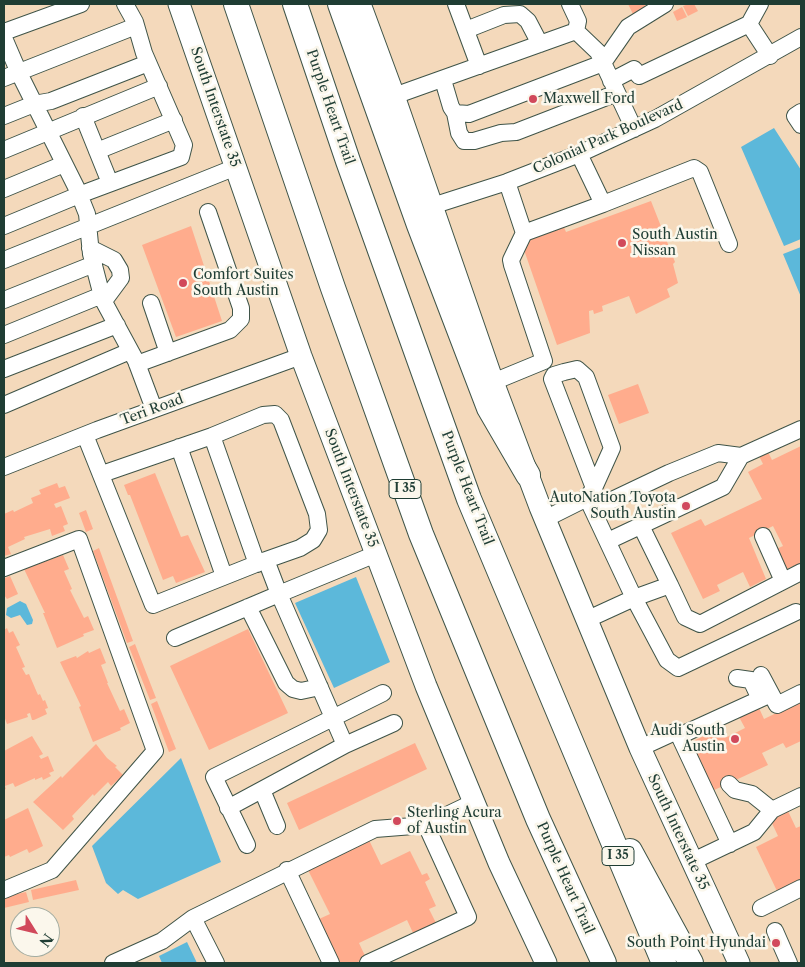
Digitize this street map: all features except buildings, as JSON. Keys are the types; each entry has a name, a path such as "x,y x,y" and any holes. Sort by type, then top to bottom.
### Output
{"highway":[{"name":"Purple Heart Trail","path":"236,4 336,297 421,534 538,819 604,963"},
{"name":"Purple Heart Trail","path":"295,4 348,161 469,498 572,750 664,963"},
{"path":"340,4 419,225 488,408 528,475"},
{"path":"572,750 666,915 691,963"}],"main road":[{"name":"South Interstate 35","path":"179,4 300,356 474,802 546,963"},
{"name":"South Interstate 35","path":"360,4 394,96 493,382 545,519 640,748 737,960"}],"street":[{"path":"81,4 4,37 11,75 34,104 79,194 87,214 90,248 103,298 134,357 154,409"},
{"path":"4,226 79,194 181,157 184,145 148,63 136,26 125,4"},
{"path":"456,4 479,66"},
{"path":"570,4 578,21 576,30"},
{"path":"455,113 469,114 603,63 628,27 665,4"},
{"path":"442,80 451,107 455,113 459,133 464,141 474,141 501,133 516,132 614,87 634,69 639,76 749,24 760,4"},
{"path":"466,30 504,15 520,14 528,21 540,44"},
{"path":"749,24 770,56"},
{"path":"11,75 136,26"},
{"path":"394,96 576,30"},
{"path":"576,30 598,52 634,129"},
{"name":"Colonial Park Boulevard","path":"432,206 507,182 579,154 634,129 770,56 801,37"},
{"path":"4,116 34,104 51,101 148,63"},
{"path":"4,150 159,86"},
{"path":"801,112 795,116 801,125"},
{"path":"83,116 110,183"},
{"path":"97,151 174,120"},
{"path":"579,154 603,204"},
{"path":"4,190 64,164"},
{"path":"4,260 236,167"},
{"path":"524,232 603,204 694,168 700,172 729,244"},
{"path":"507,182 524,232 511,260 544,361 554,375"},
{"path":"4,405 134,357 168,352 230,330 241,320 241,308 208,212"},
{"path":"4,335 103,298 121,278 120,270 114,260 90,248"},
{"path":"4,300 94,264"},
{"path":"151,302 168,352"},
{"path":"4,369 116,325"},
{"name":"Teri Road","path":"4,467 154,409 300,356"},
{"path":"493,382 544,361"},
{"path":"545,519 591,493 610,456 611,443 586,377 581,371 577,369 554,375"},
{"path":"554,375 552,379 608,541 634,598 667,660 678,668 796,612"},
{"path":"85,435 153,605 300,548 313,540 319,530 317,514 282,420 275,414 263,414 212,436 102,474"},
{"path":"591,493 608,502 669,472 718,453 741,456 801,429"},
{"path":"212,436 261,562 278,594 345,745"},
{"path":"178,447 224,576"},
{"path":"608,541 723,487 741,456"},
{"path":"641,526 685,617 700,624 801,572"},
{"path":"763,536 783,580"},
{"path":"4,568 79,539 155,751 52,870 4,890"},
{"path":"175,638 376,554"},
{"path":"586,620 634,598 670,585"},
{"path":"248,606 286,683 293,689 302,691 320,687"},
{"path":"761,675 765,696"},
{"path":"738,678 751,680 765,696 777,705 801,693"},
{"path":"247,845 214,777 383,693"},
{"path":"679,736 765,696"},
{"path":"228,808 345,745 394,723"},
{"path":"640,748 677,731 730,844"},
{"path":"729,784 736,790 752,794 772,810"},
{"path":"262,790 277,826"},
{"path":"691,862 754,832 772,810 801,796"},
{"path":"124,961 162,941 193,918 287,870 374,829 426,825 474,802"},
{"path":"368,963 468,917 426,825"},
{"path":"287,870 331,963"},
{"path":"761,908 801,888"},
{"path":"193,918 216,963"},
{"path":"775,931 789,963"}],"water":[{"path":"774,128 801,170 801,239 784,246 741,147"},
{"path":"801,247 801,297 783,254"},
{"path":"356,577 390,662 334,688 295,603"},
{"path":"20,601 26,604 33,620 32,624 27,625 20,615 11,618 6,615 7,608"},
{"path":"181,758 221,862 138,899 123,890 118,894 106,883 92,846"},
{"path":"187,942 197,963 162,963 159,956"}],"place":[{"name":"Maxwell Ford","path":"533,99"},
{"name":"South Austin Nissan","path":"622,243"},
{"name":"Comfort Suites South Austin","path":"183,283"},
{"name":"AutoNation Toyota South Austin","path":"686,506"},
{"name":"Audi South Austin","path":"735,739"},
{"name":"Sterling Acura of Austin","path":"397,821"},
{"name":"South Point Hyundai","path":"776,943"}]}
